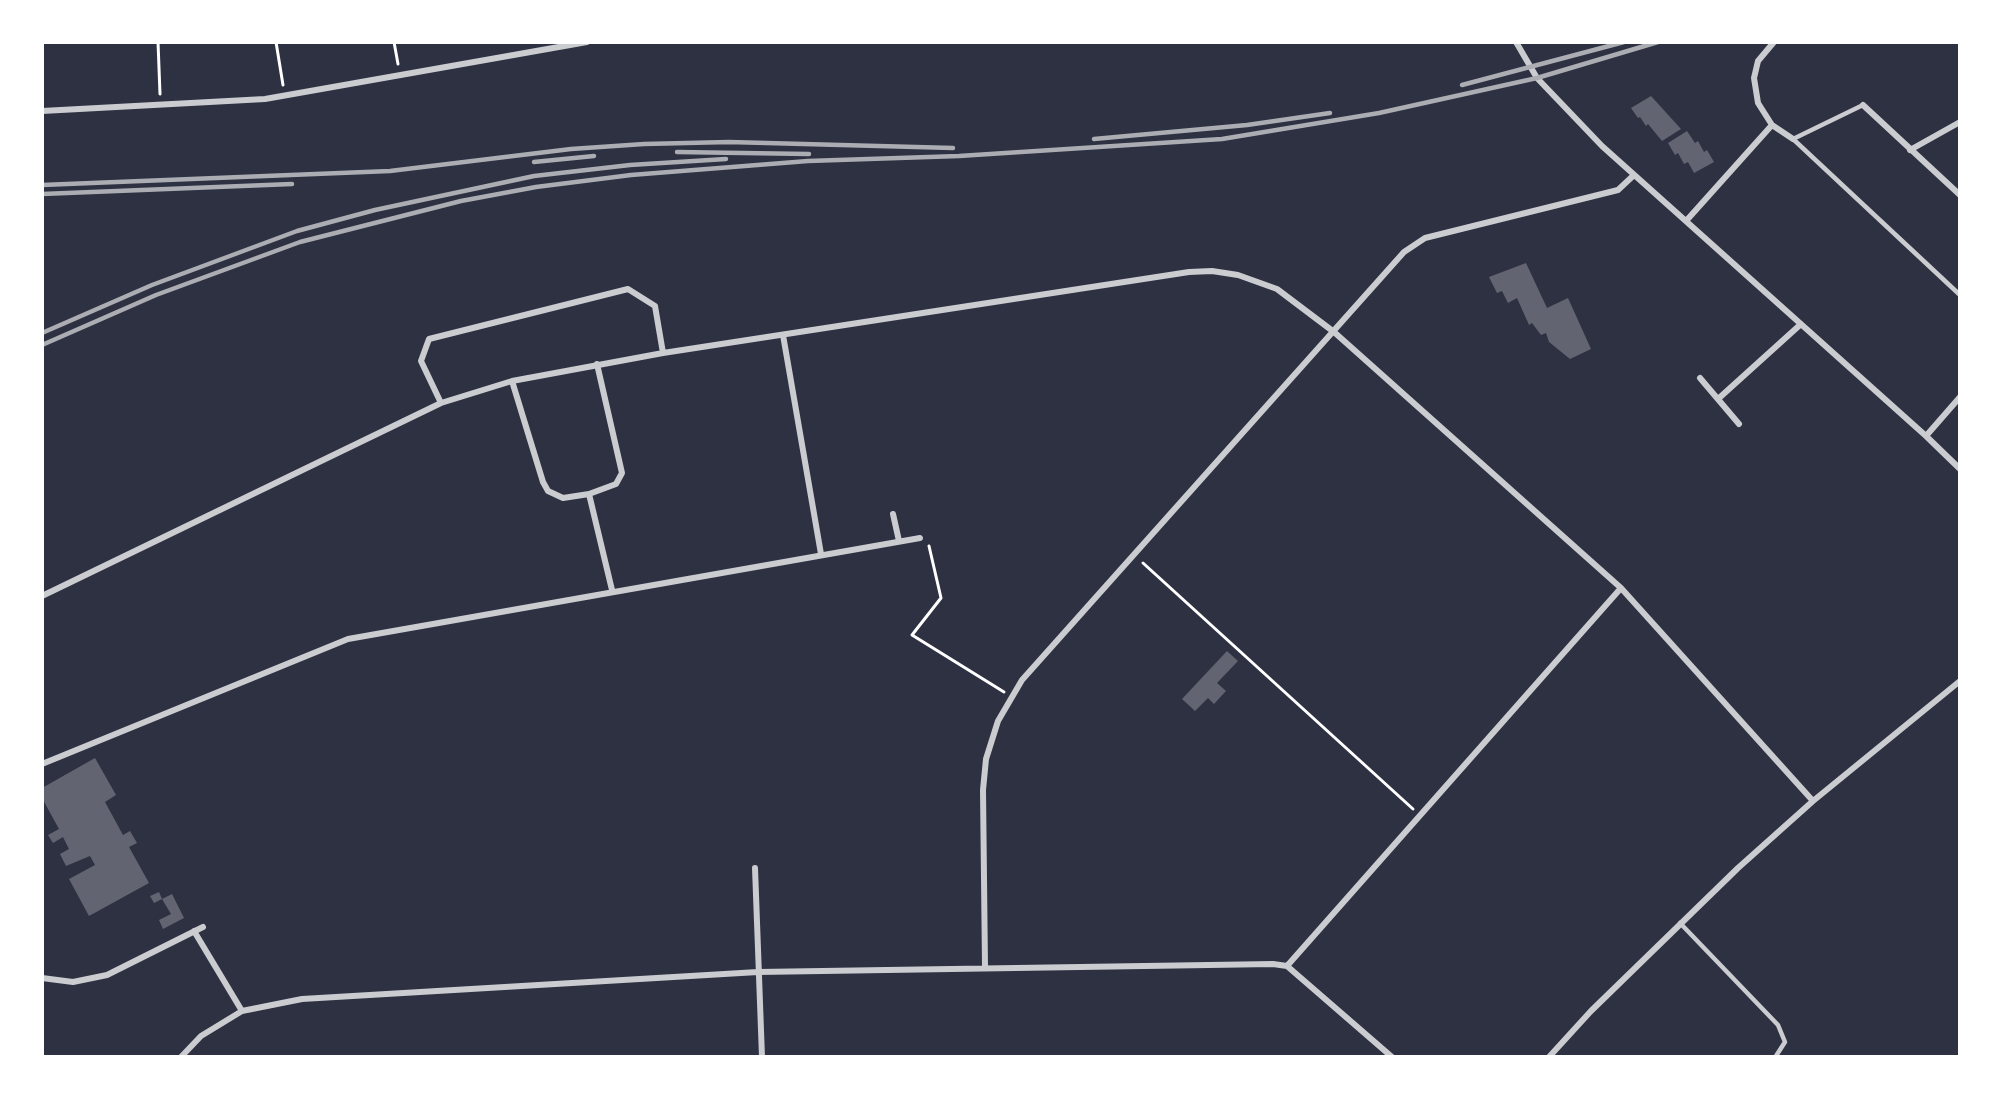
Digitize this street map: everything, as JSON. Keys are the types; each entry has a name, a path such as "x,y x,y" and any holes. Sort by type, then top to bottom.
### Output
{"street":[{"path":"42,111 265,99 587,42"},
{"path":"1516,42 1531,69 1552,96 1634,175 1960,469"},
{"path":"1774,42 1758,61 1754,78 1758,103 1772,125 1793,140"},
{"path":"1863,105 1960,195"},
{"path":"1910,150 1960,122"},
{"path":"1686,221 1772,125"},
{"path":"985,967 983,790 986,759 998,721 1010,696 1132,554 1404,252 1425,238 1618,190 1634,175"},
{"path":"42,596 441,403 512,381 663,352 1189,272 1212,271 1262,282 1277,289 1334,332 1621,588 1813,801"},
{"path":"441,403 421,361 429,339 628,289 655,306 663,352"},
{"path":"1718,399 1801,324"},
{"path":"783,335 821,554"},
{"path":"512,381 543,482 548,491 563,498 589,494 616,484 622,473 597,364"},
{"path":"1700,378 1739,423"},
{"path":"1926,436 1960,398"},
{"path":"589,494 612,590"},
{"path":"893,514 898,541"},
{"path":"42,764 348,639 612,590 920,538"},
{"path":"1287,966 1621,588"},
{"path":"1549,1057 1680,923 1813,801 1960,681"},
{"path":"755,868 762,1057"},
{"path":"42,978 73,982 108,975 203,927"},
{"path":"194,931 242,1011"},
{"path":"181,1057 201,1036 242,1011 302,999 758,972 1273,964 1287,966 1392,1057"}],"lane":[{"path":"1863,105 1793,140 1960,295"},
{"path":"1680,923 1778,1025 1785,1042 1776,1056"}],"path":[{"path":"158,42 160,96"},
{"path":"276,42 284,88"},
{"path":"394,42 398,67"},
{"path":"920,538 928,542 941,598 912,635 1010,696"},
{"path":"1132,554 1419,816"}],"building":[{"path":"1651,96 1681,129 1662,141 1631,108"},
{"path":"1687,131 1695,143 1698,141 1704,152 1707,150 1714,162 1694,173 1688,162 1684,164 1678,153 1675,155 1668,143"},
{"path":"1526,263 1547,308 1568,298 1591,349 1570,359 1549,342 1546,333 1541,335 1532,323 1529,325 1517,298 1508,303 1502,291 1497,293 1489,277"},
{"path":"1227,651 1238,661 1217,683 1226,691 1214,704 1208,698 1195,711 1182,699"},
{"path":"95,758 116,795 105,802 123,835 130,831 137,843 129,847 149,883 89,916 69,879 95,865 90,856 66,866 60,854 69,849 63,837 53,843 48,835 59,829 42,798 42,788"},
{"path":"159,892 162,899 154,903 150,896"},
{"path":"172,894 184,918 163,929 159,920 171,914 162,899"}],"railway":[{"path":"1462,85 1624,42"},
{"path":"42,345 156,295 300,242 461,201 536,187 631,175 808,161 959,156 1222,139 1379,113 1537,78 1658,42"},
{"path":"1094,139 1247,125 1330,113"},
{"path":"42,185 390,171 571,149 644,144 729,142 953,148"},
{"path":"677,152 809,154"},
{"path":"534,162 594,156"},
{"path":"42,333 152,285 297,231 375,210 534,176 630,165 726,159"},
{"path":"42,194 292,184"}]}
